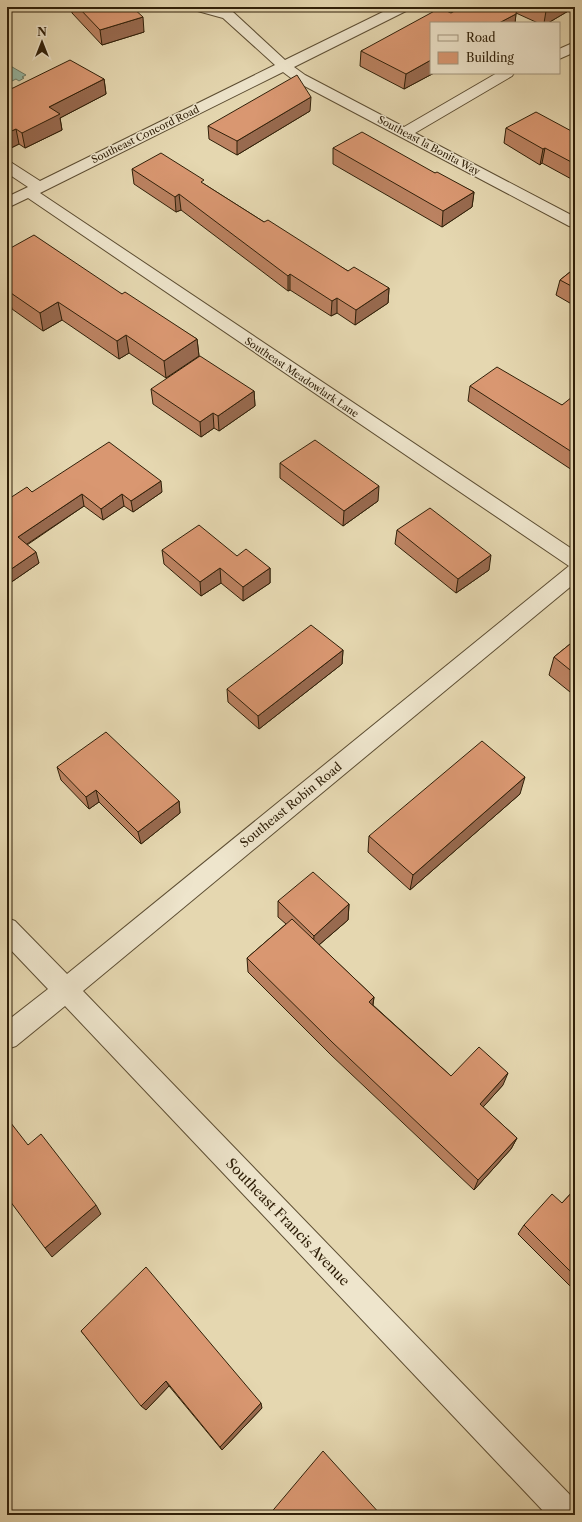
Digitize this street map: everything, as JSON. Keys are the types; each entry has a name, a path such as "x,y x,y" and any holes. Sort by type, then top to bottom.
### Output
{"street":[{"name":"Southeast la Bonita Way","path":"199,7 228,15 284,66 300,78 405,132 575,223"},
{"name":"Southeast Concord Road","path":"7,203 403,7"},
{"path":"560,54 575,46"},
{"path":"405,132 505,74"},
{"name":"Southeast Meadowlark Lane","path":"7,166 34,189 575,561"},
{"name":"Southeast Robin Road","path":"7,1037 575,572"},
{"name":"Southeast Francis Avenue","path":"7,929 568,1515"}],"shaded area":[{"path":"7,64 26,75 22,77 24,78 19,81 16,79 12,81 7,78"}],"building":[{"path":"78,7 132,7 143,17 100,30"},
{"path":"462,7 517,7 516,14 501,22 430,22 430,61 406,74 361,51 440,8 451,13"},
{"path":"538,7 552,7 546,11"},
{"path":"70,60 104,79 49,107 60,114 22,133 16,129 7,133 7,87 9,89 13,88"},
{"path":"297,75 311,97 237,141 208,126"},
{"path":"536,112 575,133 575,164 545,148 543,149 506,128"},
{"path":"362,132 435,173 437,172 474,192 443,211 333,148"},
{"path":"161,153 204,180 201,182 264,222 268,220 348,271 354,267 389,288 356,310 337,298 332,301 290,274 288,276 179,194 175,197 132,169"},
{"path":"34,235 122,294 125,292 197,339 164,361 126,335 117,341 58,302 40,313 7,291 7,250"},
{"path":"575,268 575,288 560,280"},
{"path":"200,356 254,391 218,416 213,413 200,422 151,389"},
{"path":"497,367 562,405 572,397 575,399 575,454 470,386"},
{"path":"315,440 379,486 344,511 280,463"},
{"path":"109,442 161,481 131,501 122,494 101,509 82,494 18,537 36,552 7,572 7,500 27,487 32,492"},
{"path":"430,508 491,555 458,579 397,530"},
{"path":"199,525 237,556 246,549 270,568 243,587 220,568 200,582 162,550"},
{"path":"311,625 343,650 258,716 227,689"},
{"path":"575,640 575,674 554,657"},
{"path":"106,732 179,801 138,832 96,790 86,797 57,767"},
{"path":"482,741 525,777 413,875 369,836"},
{"path":"313,872 349,904 314,936 278,901"},
{"path":"292,919 374,997 369,1002 451,1076 479,1047 508,1073 480,1104 517,1138 478,1180 332,1042 247,958"},
{"path":"7,1118 28,1145 41,1134 96,1205 45,1248 7,1197"},
{"path":"575,1189 575,1276 524,1225 552,1194 562,1203"},
{"path":"146,1267 261,1403 220,1447 166,1381 141,1406 81,1331"},
{"path":"323,1451 381,1515 269,1515"}]}
